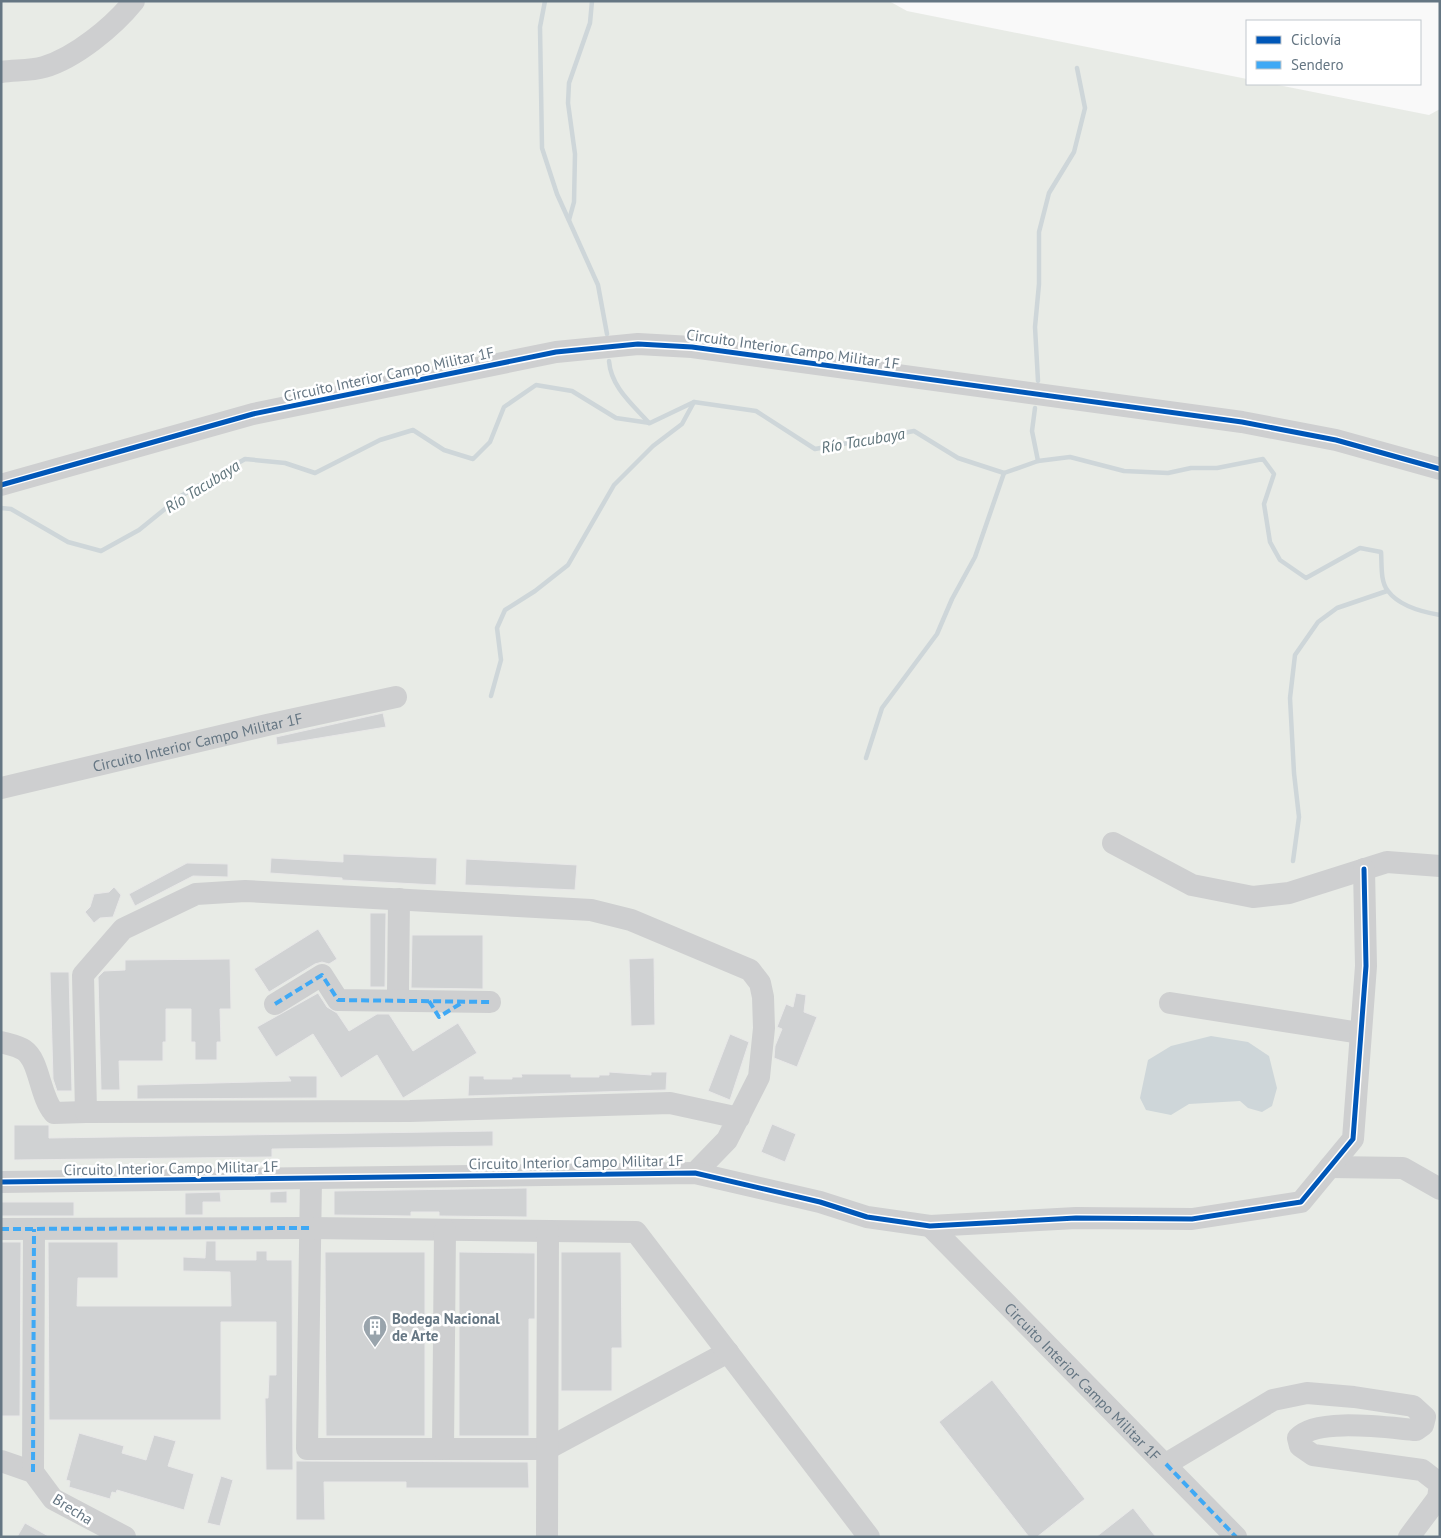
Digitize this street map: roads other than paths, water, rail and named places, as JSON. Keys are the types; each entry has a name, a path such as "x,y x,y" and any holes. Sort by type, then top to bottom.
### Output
{"street":[{"path":"1,72 42,68 66,59 92,40 134,1"},
{"name":"Circuito Interior Campo Militar 1F","path":"1,485 253,414 556,352 638,344 692,347 1242,422 1336,440 1440,469"},
{"name":"Circuito Interior Campo Militar 1F","path":"1,788 396,697"},
{"path":"1113,842 1192,884 1253,897 1288,892 1387,862 1440,866"},
{"name":"Circuito Interior Campo Militar 1F","path":"1,1182 695,1172 820,1202 867,1217 930,1226 1076,1218 1192,1219 1301,1202 1353,1139 1366,966 1364,869"},
{"name":"Circuito Interior Campo Militar 1F","path":"86,1112 83,975 123,929 196,894 244,891 591,910 631,920 750,970 760,983 764,1028 759,1077 727,1140 695,1172"},
{"path":"398,991 399,899"},
{"path":"275,1004 322,975 338,1000 490,1002"},
{"path":"1170,1003 1360,1033"},
{"path":"1,1042 24,1050 35,1064 45,1102 54,1113 410,1112 670,1102 739,1118"},
{"path":"1330,1167 1403,1168 1440,1189"},
{"path":"311,1179 307,1449 548,1449 728,1352"},
{"name":"Circuito Interior Campo Militar 1F","path":"930,1226 1236,1537"},
{"path":"1,1229 310,1228 636,1232 869,1537"},
{"path":"1,1461 33,1472 34,1229"},
{"path":"443,1449 445,1230"},
{"path":"547,1537 548,1231"},
{"path":"1166,1464 1273,1400 1307,1394 1354,1397 1413,1406 1425,1417 1423,1425 1416,1430 1324,1426 1304,1432 1298,1438 1300,1446 1313,1455 1422,1470 1440,1484 1438,1498 1409,1537"},
{"name":"Brecha","path":"33,1472 53,1499 124,1537"}],"waterway":[{"path":"545,1 540,27 542,148 557,194 598,285 607,334"},
{"path":"569,220 574,202 575,154 568,103 569,83 590,23 592,1"},
{"path":"1038,381 1035,327 1039,284 1039,232 1049,193 1074,152 1085,108 1077,68"},
{"path":"609,361 614,379 623,395 649,423"},
{"name":"Río Tacubaya","path":"1,508 11,509 68,542 101,551 139,530 181,496 245,459 285,463 315,473 380,440 413,430 444,450 473,459 490,442 504,407 536,385 572,391 616,418 650,423 694,402 756,411 815,449 914,431 958,458 1004,473 1038,461 1070,457 1124,471 1168,473 1191,468 1217,468 1263,459 1274,474 1264,504 1270,542 1280,560 1306,578 1360,548 1381,552 1382,572 1385,587 1388,591 1398,601 1411,608 1440,615"},
{"path":"491,696 501,660 497,628 505,610 535,591 568,565 614,485 653,446 682,424 694,402"},
{"path":"1035,408 1032,431 1038,461"},
{"path":"866,758 882,708 937,634 952,599 975,557 1004,473"},
{"path":"1293,861 1299,817 1294,773 1290,698 1295,655 1318,622 1337,608 1387,591"}],"place":[{"name":"Bodega Nacional de Arte","path":"375,1348"}]}
